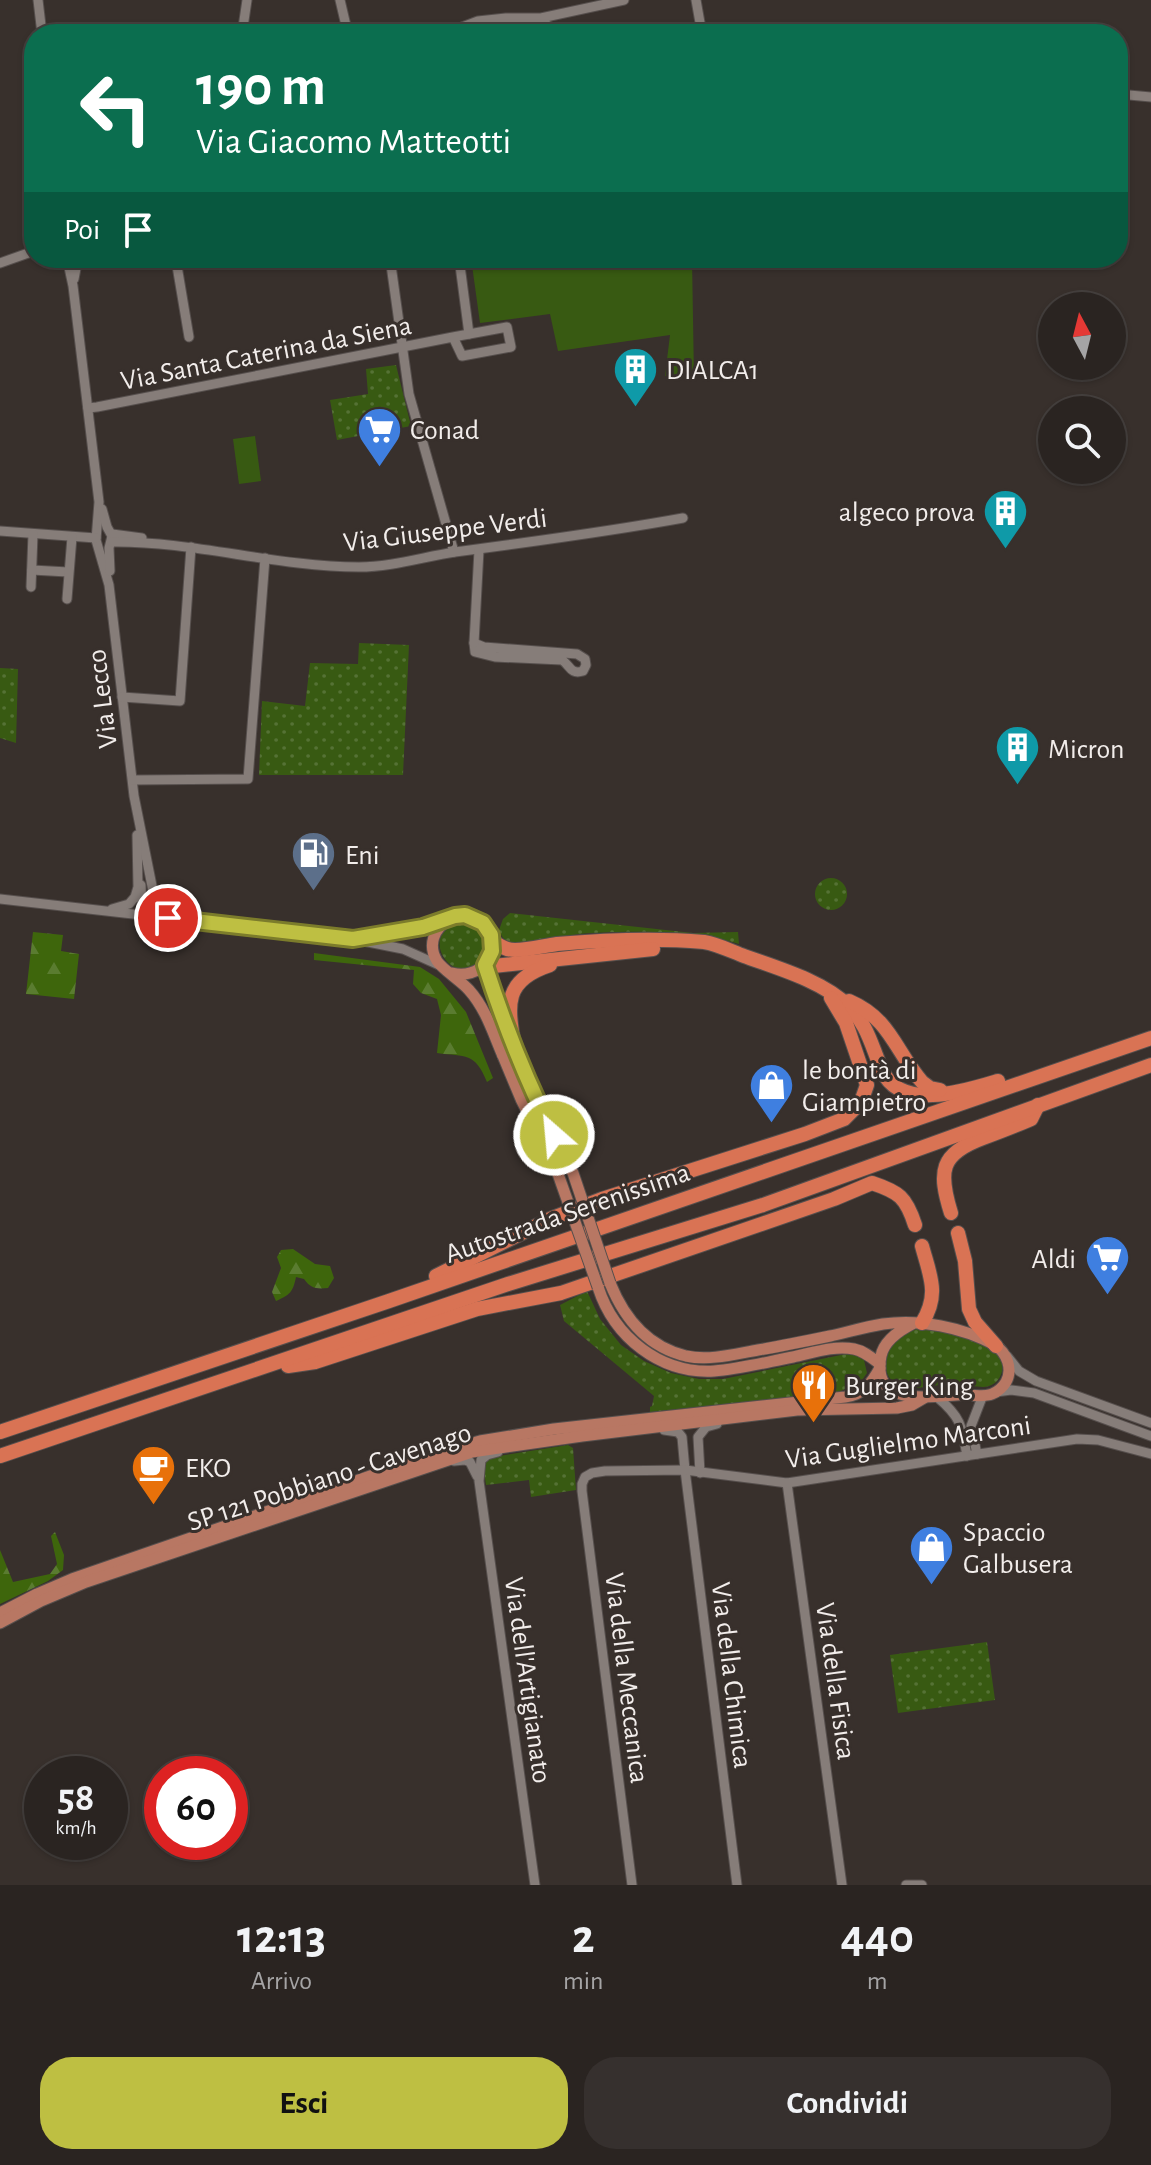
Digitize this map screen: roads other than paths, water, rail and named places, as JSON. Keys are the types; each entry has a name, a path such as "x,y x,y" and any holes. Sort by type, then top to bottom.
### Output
{"highway":[{"path":"493,941 513,950 582,943 710,943 819,986 861,1007 874,1015 890,1033 912,1070 925,1085 964,1091"},
{"path":"485,966 700,942"},
{"path":"509,1054 511,1002 517,983 538,969 574,957"},
{"path":"389,1301 550,1219 844,1119 864,1096 866,1078 846,1023 835,1003 819,986"},
{"path":"837,996 864,1023 882,1071 892,1085 914,1094 964,1091 1151,1035"},
{"name":"Autostrada Serenissima","path":"0,1432 389,1301 1151,1035"},
{"name":"Autostrada Serenissima","path":"0,1456 508,1284 763,1205 1151,1065"},
{"path":"951,1213 943,1183 945,1168 952,1155 975,1141 1031,1119 1038,1105"},
{"path":"252,1372 315,1362 477,1309 561,1293 834,1199 872,1183 903,1198 915,1225"},
{"path":"958,1233 965,1261 969,1309 975,1322 1000,1349"},
{"path":"918,1323 932,1305 933,1295 922,1246"}],"main road":[{"path":"447,970 466,975 485,966 493,941 486,927 475,918 460,915 446,921 433,942 435,955 447,970 481,1006 509,1054 533,1094 573,1173 621,1308 641,1332 670,1350 697,1357 723,1356 818,1339 880,1324 918,1323 953,1329 1000,1349 1008,1365 1008,1377 1003,1386 996,1392 983,1395 907,1397 891,1389 884,1380 880,1366 862,1351 851,1348 704,1371 683,1368 650,1355 631,1341 610,1315 558,1174 521,1099 509,1054 485,966"},
{"name":"SP 121 Pobbiano - Cavenago","path":"0,1613 72,1579 461,1446 547,1430 856,1395 868,1387 880,1366 882,1351 888,1340 918,1323"},
{"name":"SP 121 Pobbiano - Cavenago","path":"0,1623 77,1586 480,1450 807,1409 897,1408 924,1398"},
{"path":"686,1424 697,1417 770,1405"}],"street":[{"path":"38,0 41,24"},
{"path":"243,24 247,0"},
{"path":"340,0 346,24"},
{"path":"468,24 490,19 535,19 624,0"},
{"path":"696,0 700,24"},
{"path":"562,24 562,20 577,11"},
{"path":"535,19 545,24"},
{"path":"1128,95 1151,97"},
{"path":"19,255 24,251"},
{"path":"0,263 24,254"},
{"name":"Via Lecco","path":"69,268 99,502 97,539 109,585 136,808 142,906 146,915 152,907 153,891 136,808"},
{"name":"Via Lecco","path":"73,286 76,268"},
{"path":"177,268 189,337"},
{"path":"391,268 409,394 454,552"},
{"path":"460,268 469,334"},
{"name":"Via Santa Caterina da Siena","path":"88,408 403,348 453,337 507,327 511,347 462,356 453,337"},
{"name":"Via Lecco","path":"99,502 111,538 109,585"},
{"name":"Via Giuseppe Verdi","path":"111,538 360,567 683,518"},
{"path":"0,531 97,539 104,546 111,538 103,530 97,539"},
{"path":"31,587 33,534"},
{"path":"67,599 72,537"},
{"path":"122,697 180,701 191,547"},
{"path":"474,643 484,647 577,654 585,659 586,665 583,671 574,672 562,660 495,657 475,652 474,643 479,550"},
{"path":"133,780 248,779 265,558"},
{"path":"32,570 68,572"},
{"name":"Via Lecco","path":"98,910 124,907 132,901 137,892 138,862"},
{"path":"153,891 168,909 202,922"},
{"path":"0,899 353,939 403,949 447,970"},
{"path":"353,939 446,921"},
{"path":"1000,1349 1019,1371 1036,1381 1151,1423"},
{"path":"996,1392 1018,1391 1039,1395 1151,1436"},
{"path":"972,1455 971,1426 983,1395"},
{"path":"937,1397 961,1422 972,1455"},
{"path":"700,1473 698,1443 702,1430 740,1417"},
{"path":"643,1429 672,1430 682,1437 686,1424"},
{"name":"Via della Chimica","path":"682,1437 737,1885"},
{"name":"Via Guglielmo Marconi","path":"585,1477 605,1471 685,1470 787,1483 1086,1439 1146,1453"},
{"path":"479,1481 480,1463 487,1455 549,1440"},
{"path":"427,1466 467,1460 479,1481"},
{"name":"Via della Meccanica","path":"585,1477 582,1491 632,1885"},
{"name":"Via dell'Artigianato","path":"479,1481 535,1885"},
{"name":"Via della Fisica","path":"787,1483 842,1885"},
{"path":"906,1885 922,1885"}],"place":[{"name":"DIALCA1","path":"635,408"},
{"name":"Conad","path":"379,468"},
{"name":"algeco prova","path":"1006,550"},
{"name":"Micron","path":"1017,787"},
{"name":"Eni","path":"314,893"},
{"name":"le bontà di Giampietro","path":"771,1124"},
{"name":"Aldi","path":"1107,1297"},
{"name":"Burger King","path":"814,1424"},
{"name":"EKO","path":"154,1506"},
{"name":"Spaccio Galbusera","path":"932,1586"}]}
